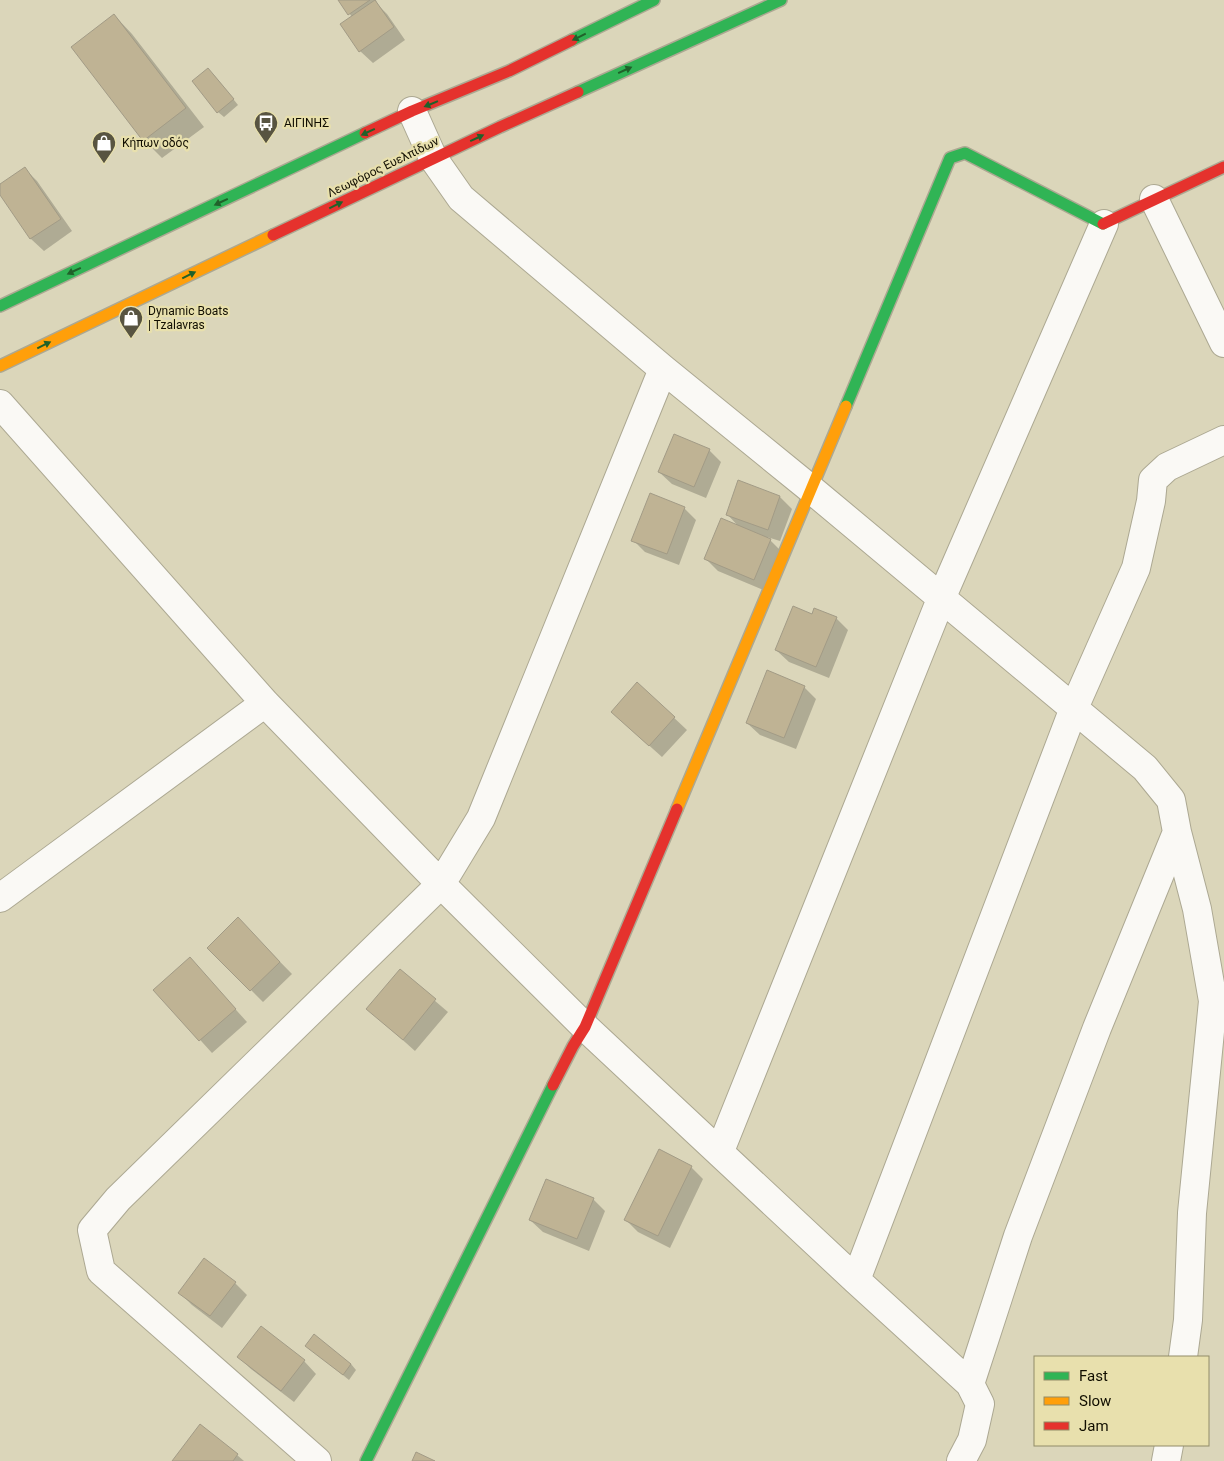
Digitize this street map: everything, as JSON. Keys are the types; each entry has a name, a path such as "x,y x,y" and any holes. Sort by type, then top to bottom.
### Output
{"street":[{"path":"0,306 412,111 509,71 654,0"},
{"name":"Λεωφόρος Ευελπίδων","path":"0,366 433,158 781,0"},
{"path":"412,111 433,158 461,198 663,369 812,490 1145,768 1171,800 1177,832 1197,909 1213,1001 1192,1213 1188,1320 1182,1356"},
{"path":"366,1461 573,1046 585,1027 950,158 965,153 1104,224"},
{"path":"720,1151 941,599 1104,224 1154,199 1224,168"},
{"path":"1154,199 1224,343"},
{"path":"317,1461 101,1271 92,1230 118,1198 441,884 481,818 663,369"},
{"path":"0,404 265,702 441,884 585,1027 970,1384 980,1404 972,1440 961,1461"},
{"path":"856,1280 1074,708 1136,568 1151,500 1153,480 1167,467 1224,440"},
{"path":"0,898 265,702"},
{"path":"970,1384 1025,1218 1097,1028 1177,832"},
{"path":"1166,1461 1169,1446"}],"building":[{"path":"338,0 370,0 348,15"},
{"path":"375,0 394,27 359,52 340,24"},
{"path":"114,14 186,108 143,141 71,47"},
{"path":"208,68 234,99 217,113 192,81"},
{"path":"25,167 61,219 30,239 0,195 0,184"},
{"path":"674,434 710,449 694,487 658,472"},
{"path":"738,480 780,496 768,530 726,515"},
{"path":"650,493 685,507 667,554 631,541"},
{"path":"721,518 771,539 754,580 704,559"},
{"path":"793,606 812,614 814,608 837,617 816,667 775,650"},
{"path":"767,670 805,686 784,738 746,723"},
{"path":"637,682 675,717 649,746 611,712"},
{"path":"238,917 280,962 250,991 207,948"},
{"path":"190,957 236,1009 199,1041 153,990"},
{"path":"400,969 436,999 403,1040 366,1009"},
{"path":"659,1149 692,1166 658,1236 624,1220"},
{"path":"546,1179 594,1198 577,1239 529,1220"},
{"path":"204,1258 236,1282 210,1316 178,1293"},
{"path":"261,1326 305,1360 281,1391 237,1357"},
{"path":"314,1334 351,1364 343,1375 305,1346"},
{"path":"200,1424 238,1454 233,1461 172,1461"},
{"path":"416,1452 435,1461 412,1461"}],"traffic: fast":[{"path":"572,40 654,0"},
{"path":"578,92 781,0"},
{"path":"0,306 365,133"},
{"path":"846,406 950,158 965,153 1103,224"},
{"path":"366,1461 553,1085"}],"traffic: slow":[{"path":"0,366 273,235"},
{"path":"677,809 846,406"}],"traffic: jam":[{"path":"365,133 412,111 509,71 572,40"},
{"path":"273,235 578,92"},
{"path":"1103,224 1224,167"},
{"path":"553,1085 585,1027 677,809"}],"place":[{"name":"ΑΙΓΙΝΗΣ","path":"266,144"},
{"name":"Κήπων οδός","path":"104,164"},
{"name":"Dynamic Boats | Tzalavras","path":"131,339"}]}
